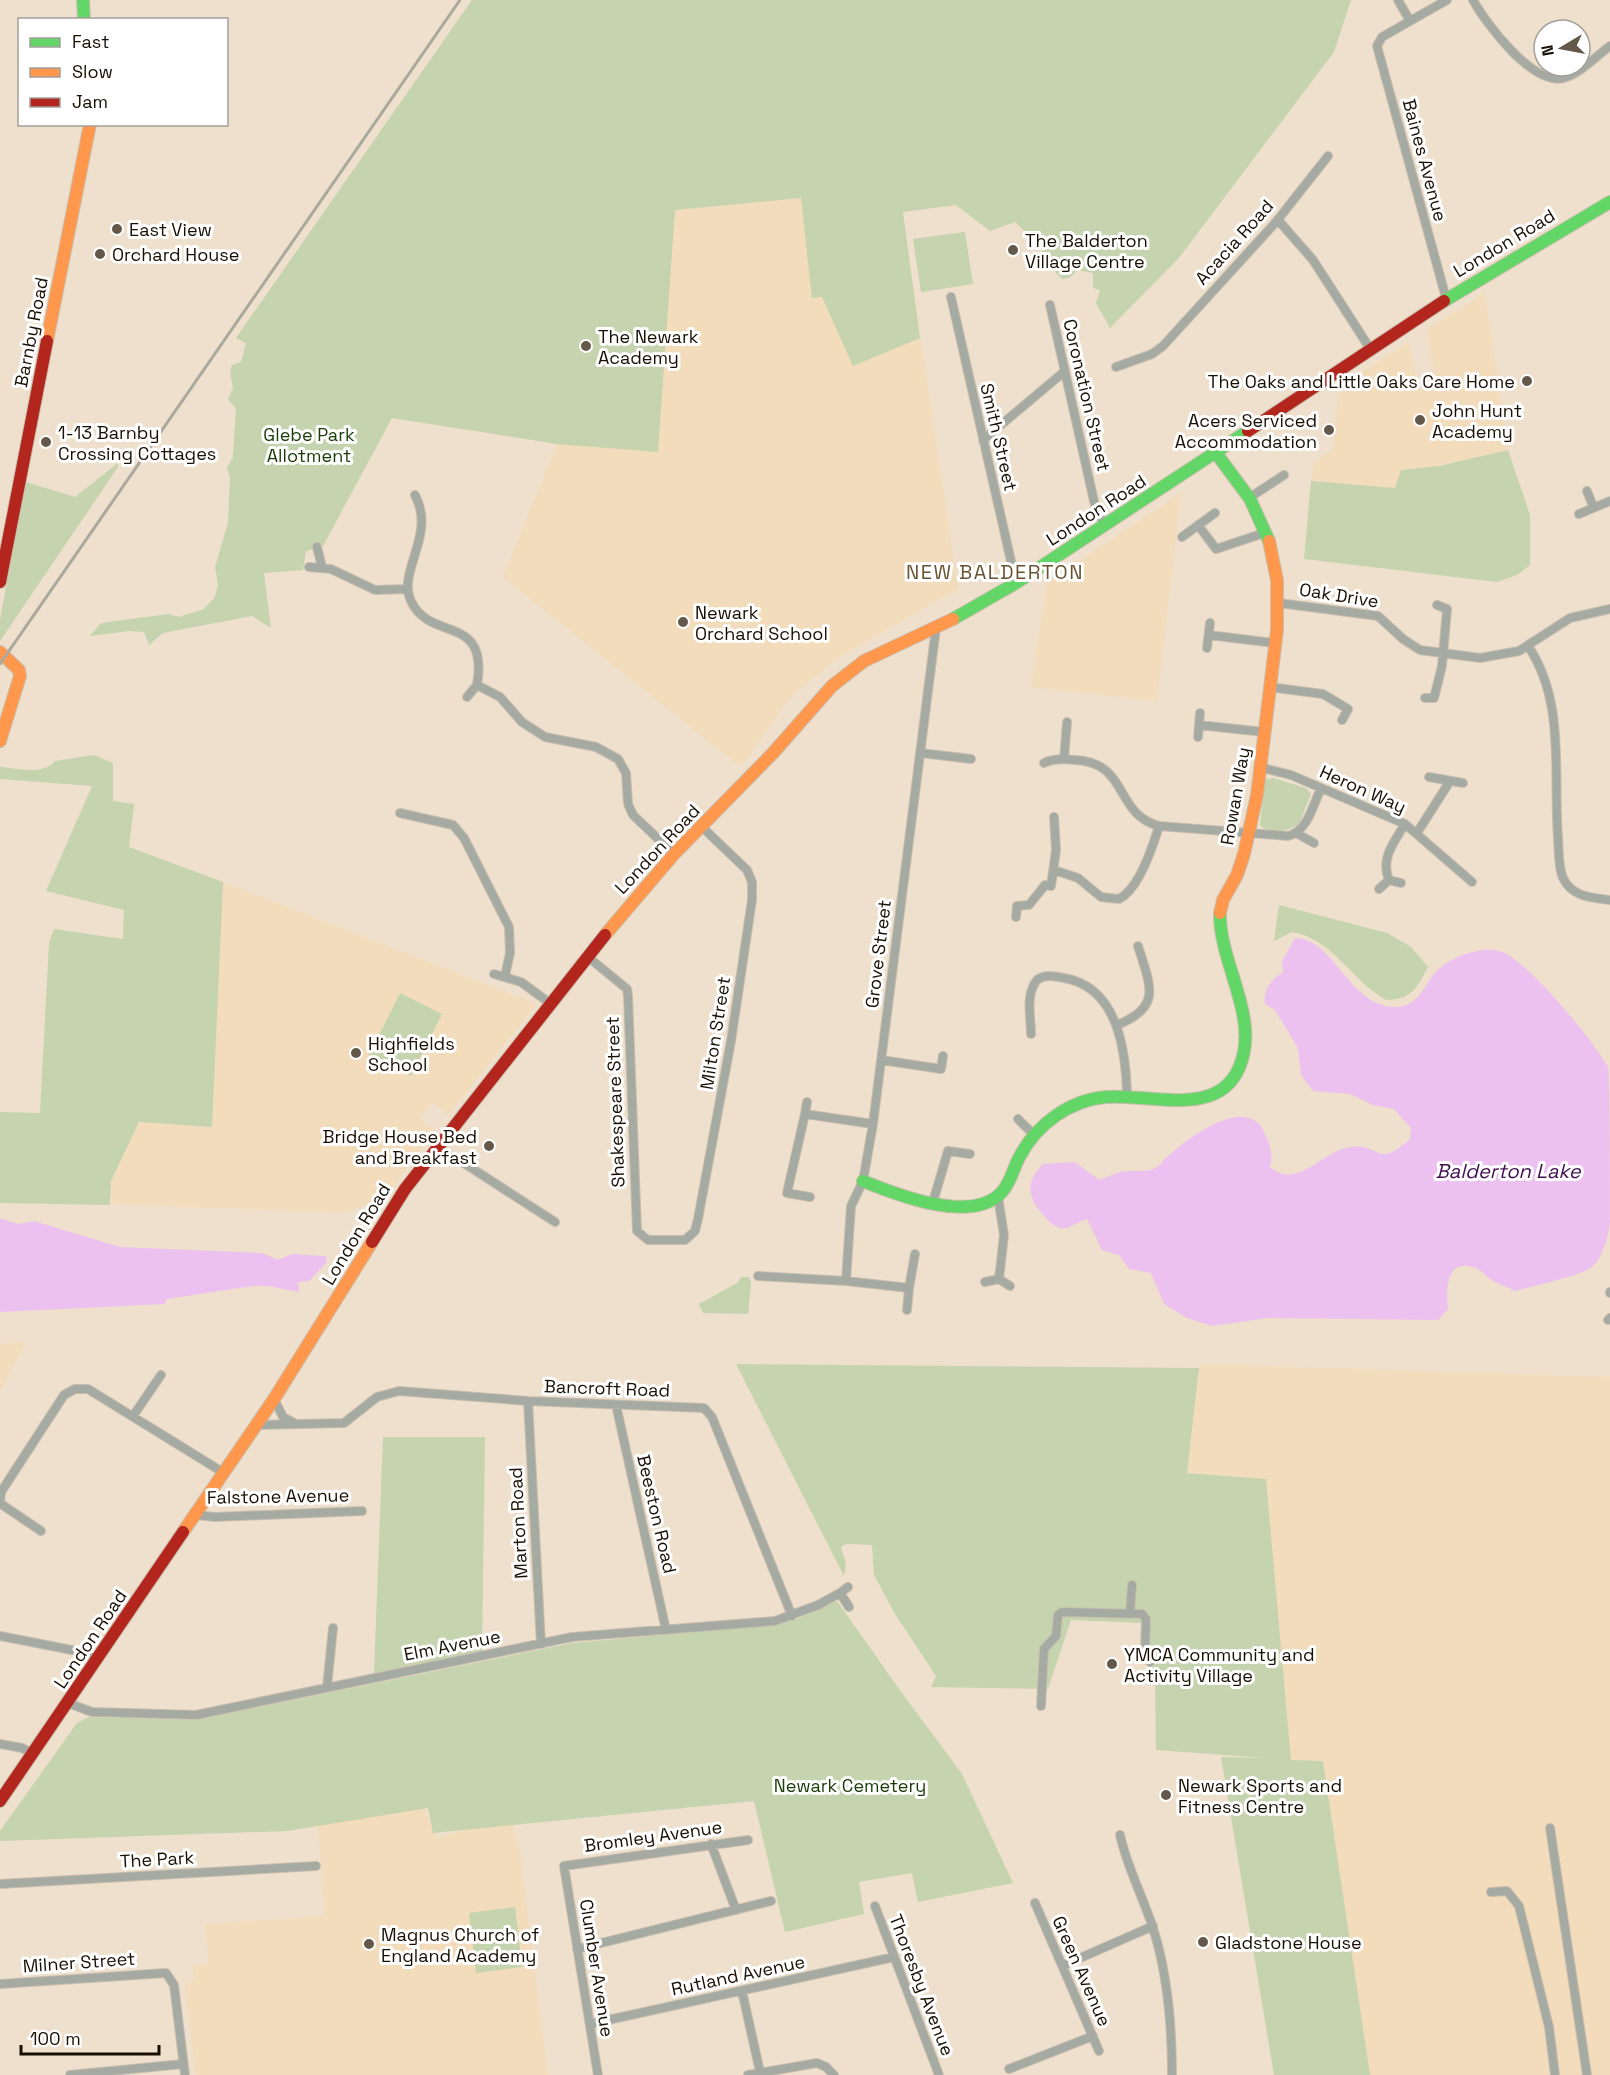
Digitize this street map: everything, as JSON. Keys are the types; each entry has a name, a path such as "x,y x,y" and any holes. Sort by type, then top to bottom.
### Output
{"main road":[{"path":"83,0 84,18"},
{"name":"Barnby Road","path":"0,582 90,126"},
{"name":"London Road","path":"0,1801 274,1399 346,1288 405,1189 588,957 674,854 745,783 843,675 864,661 936,628 1016,584 1446,298 1610,202"},
{"name":"Rowan Way","path":"998,1197 1034,1134 1061,1111 1078,1103 1127,1096 1202,1100 1221,1091 1239,1069 1244,1052 1244,1025 1221,935 1220,907 1236,875 1250,834 1279,603 1278,576 1267,532 1249,498 1216,453"},
{"path":"0,652 19,670 20,676 0,741"},
{"path":"863,1181 895,1195 956,1206 975,1205 998,1197"}],"street":[{"path":"1398,0 1410,21 1448,0"},
{"path":"1473,0 1487,23 1541,76 1556,79 1570,76 1610,46"},
{"name":"Baines Avenue","path":"1410,21 1379,40 1378,50 1446,298"},
{"name":"Acacia Road","path":"1116,367 1163,346 1278,220 1328,156"},
{"path":"1278,220 1317,265 1370,347"},
{"name":"Smith Street","path":"951,297 1016,584"},
{"name":"Coronation Street","path":"1050,305 1096,510 1105,525"},
{"path":"982,440 1065,371"},
{"path":"1249,498 1284,475"},
{"path":"1587,491 1593,506"},
{"path":"415,495 422,515 422,533 407,589 412,604 421,614 463,635 471,642 478,657 477,685 467,697"},
{"path":"1579,514 1593,506 1610,501"},
{"path":"1182,537 1215,513"},
{"path":"1198,525 1216,549 1267,532"},
{"path":"317,547 322,567"},
{"path":"309,567 322,567 340,573 371,589 407,589"},
{"name":"Oak Drive","path":"1279,603 1378,616 1413,647 1443,654 1490,658 1528,646"},
{"path":"1437,605 1451,608 1443,654 1429,698 1441,705"},
{"path":"1610,609 1570,618 1528,646 1541,665 1557,737 1556,808 1563,878 1572,890 1587,898 1610,900"},
{"path":"1207,648 1210,623"},
{"name":"Grove Street","path":"846,1281 851,1206 863,1181 873,1124 936,628"},
{"path":"1209,635 1274,643"},
{"path":"477,685 500,697 536,733 556,741 596,747 618,759 626,773 628,804 633,815 674,854"},
{"path":"1269,687 1323,694 1348,709 1342,720"},
{"path":"1198,737 1200,713"},
{"path":"1064,759 1066,722"},
{"path":"1199,725 1263,732"},
{"path":"921,753 971,759"},
{"path":"1044,763 1064,759 1094,762 1106,768 1118,781 1131,809 1143,820 1159,826 1250,834 1288,836 1298,834 1314,843"},
{"name":"Heron Way","path":"1259,767 1291,775 1405,824 1472,882"},
{"path":"1429,777 1464,783"},
{"path":"1416,833 1449,781"},
{"path":"1298,834 1321,788"},
{"path":"400,813 453,825 464,838 507,920 510,953 504,976"},
{"path":"1016,917 1017,906 1029,905 1045,885 1051,886 1054,870 1054,817"},
{"path":"1389,880 1386,860 1405,824"},
{"name":"Milton Street","path":"666,1240 685,1240 695,1231 731,1041 752,900 752,882 747,870 702,826"},
{"path":"1054,870 1078,878 1101,897 1119,899 1128,892 1138,876 1159,826"},
{"path":"1389,880 1401,883"},
{"path":"1379,889 1389,880"},
{"path":"1117,1025 1140,1015 1148,1002 1149,984 1142,950"},
{"name":"Shakespeare Street","path":"588,957 627,990 631,1035 636,1224 640,1236 666,1240"},
{"path":"494,974 528,986 551,1004"},
{"path":"1031,1034 1031,990 1040,978 1050,976 1083,984 1102,1001 1117,1025 1124,1055 1127,1096"},
{"path":"1031,1022 1042,1022"},
{"path":"881,1060 941,1069 943,1056"},
{"path":"807,1102 787,1193 810,1197"},
{"path":"805,1114 873,1124"},
{"path":"1018,1119 1034,1134"},
{"path":"435,1149 459,1160 555,1222"},
{"path":"933,1202 948,1151 970,1154"},
{"path":"998,1197 1004,1235 999,1279"},
{"path":"907,1310 915,1254"},
{"path":"758,1276 846,1281 909,1288"},
{"path":"985,1282 999,1279 1010,1286"},
{"path":"133,1416 161,1375"},
{"path":"41,1531 0,1504 1,1492 64,1395 75,1389 88,1389 224,1473"},
{"name":"Bancroft Road","path":"256,1425 344,1423 376,1397 391,1392 528,1401 699,1407 708,1412 792,1616"},
{"path":"274,1399 283,1417 294,1424"},
{"name":"Marton Road","path":"528,1401 541,1644"},
{"name":"Beeston Road","path":"616,1405 666,1630"},
{"name":"Falstone Avenue","path":"196,1515 215,1517 362,1511"},
{"path":"1130,1614 1132,1585"},
{"name":"Elm Avenue","path":"68,1703 93,1712 196,1716 572,1637 760,1624 792,1616 848,1587"},
{"path":"840,1593 849,1607"},
{"path":"1041,1706 1044,1649 1056,1636 1058,1615 1062,1612 1142,1614 1146,1619 1145,1655 1150,1662"},
{"path":"327,1687 333,1628"},
{"path":"0,1636 87,1653 98,1660"},
{"path":"0,1744 22,1748 33,1754"},
{"path":"1550,1828 1587,2075"},
{"path":"1120,1835 1153,1926 1166,1983 1172,2032 1172,2075"},
{"name":"Bromley Avenue","path":"564,1866 748,1839"},
{"path":"711,1844 736,1910"},
{"name":"The Park","path":"0,1884 316,1866"},
{"name":"Clumber Avenue","path":"564,1866 598,2075"},
{"path":"1491,1892 1507,1891 1519,1906 1549,2027 1555,2075"},
{"path":"577,1949 771,1901"},
{"name":"Green Avenue","path":"1035,1903 1100,2051"},
{"name":"Thoresby Avenue","path":"875,1906 939,2075"},
{"path":"1062,1966 1153,1926"},
{"name":"Rutland Avenue","path":"590,2024 894,1957"},
{"name":"Milner Street","path":"0,1984 166,1973 174,1985 183,2064"},
{"path":"742,1991 760,2072"},
{"path":"1009,2069 1093,2036"},
{"path":"748,2075 817,2063 826,2067 834,2075"},
{"path":"70,2075 183,2064 185,2075"}],"shaded area":[{"name":"The Newark Academy","path":"472,0 902,212 958,589 840,657 794,693 744,763 737,764 503,577 557,444 391,418 236,338"},
{"name":"John Hunt Academy","path":"1485,293 1508,450 1439,466 1401,470 1395,488 1311,481 1314,462 1333,450 1339,386 1409,342 1418,389 1434,372 1427,329"},
{"path":"1181,493 1157,701 1031,687 1047,582"},
{"name":"Highfields School","path":"223,882 537,1004 448,1115 433,1102 419,1118 435,1130 385,1198 343,1213 112,1204 111,1182 139,1122 212,1127"},
{"path":"26,1341 20,1354 0,1392 0,1344"},
{"path":"1200,1364 1610,1377 1610,2075 1370,2075 1323,1761 1291,1760 1266,1479 1187,1473"},
{"name":"Magnus Church of England Academy","path":"423,1806 437,1838 510,1816 519,1847 548,2075 196,2075 185,1984 194,1980 193,1965 209,1964 205,1924 325,1916 318,1824"}],"green space":[{"name":"The Newark Academy","path":"472,0 1351,0 1334,52 1178,259 1110,328 1096,303 1100,290 1093,288 1093,273 1078,270 1069,278 1062,279 1039,255 1044,249 1015,222 990,231 956,205 903,212 920,338 853,366 822,297 812,298 801,198 675,210 658,452 557,444 392,418 323,546 306,551 303,570 264,573 271,628 252,616 163,633 149,645 144,632 129,631 90,636 101,623 168,614 179,617 204,609 215,597 218,584 215,567 228,523 230,477 227,468 233,457 236,409 228,399 233,388 230,373 232,365 241,362 246,343 236,338"},
{"path":"965,232 973,284 921,292 913,239"},
{"path":"1508,450 1530,515 1530,565 1517,575 1497,582 1304,559 1311,481 1395,488 1401,470 1439,466"},
{"path":"118,463 118,467 0,641 0,619 26,482 75,497"},
{"path":"94,755 113,763 113,801 134,804 129,847 223,882 212,1127 139,1122 111,1181 110,1205 0,1203 0,1112 40,1113 49,943 54,929 123,939 124,910 46,891 92,786 0,779 0,767 37,770 50,766 55,761"},
{"path":"1273,778 1306,788 1311,794 1299,824 1290,829 1274,831 1260,825 1264,783 1266,779"},
{"path":"1279,905 1387,933 1411,947 1428,967 1408,995 1386,1000 1362,982 1331,951 1306,936 1292,932 1274,941"},
{"path":"400,993 442,1014 411,1076 369,1055"},
{"path":"741,1277 749,1277 751,1283 748,1314 703,1313 699,1304 737,1283"},
{"path":"736,1364 1199,1368 1187,1473 1266,1479 1291,1760 1323,1761 1370,2075 1274,2075 1221,1757 1266,1758 1156,1750 1155,1669 1140,1662 1141,1623 1071,1620 1048,1689 931,1687 936,1676 895,1614 874,1575 872,1545 846,1544 841,1547 846,1563 844,1576"},
{"path":"383,1437 485,1437 482,1651 374,1673"},
{"name":"Newark Cemetery","path":"837,1601 962,1774 1013,1883 918,1902 912,1873 859,1882 864,1914 785,1932 754,1801 433,1833 428,1808 287,1831 0,1841 0,1831 77,1723 89,1717 196,1720 572,1643 762,1626 795,1620"},
{"path":"515,1907 522,1967 476,1973 469,1913"}],"water":[{"name":"Balderton Lake","path":"1295,938 1309,941 1321,949 1354,985 1379,1004 1395,1007 1411,1003 1441,967 1471,952 1489,950 1505,953 1516,961 1561,1005 1590,1040 1608,1067 1610,1221 1607,1239 1592,1267 1568,1277 1515,1291 1493,1281 1476,1268 1464,1266 1457,1268 1449,1278 1448,1309 1438,1320 1268,1318 1212,1326 1187,1318 1164,1304 1151,1273 1129,1269 1119,1255 1102,1250 1087,1219 1071,1227 1060,1228 1045,1217 1035,1203 1030,1190 1033,1177 1043,1164 1075,1162 1099,1180 1125,1171 1149,1170 1158,1166 1200,1132 1228,1119 1241,1117 1253,1119 1262,1128 1269,1142 1270,1167 1280,1173 1300,1172 1340,1150 1351,1147 1368,1148 1384,1154 1390,1153 1410,1139 1411,1128 1394,1109 1373,1105 1350,1094 1313,1091 1301,1075 1298,1048 1275,1010 1265,1004 1265,994 1269,985 1283,972 1282,961"},
{"path":"0,1218 18,1224 34,1221 120,1247 262,1253 278,1260 292,1254 326,1256 327,1262 309,1281 298,1282 299,1292 268,1286 253,1286 167,1299 165,1304 0,1312"}],"railway":[{"path":"0,664 460,0"}],"traffic: fast":[{"path":"83,0 84,18"},
{"path":"1444,301 1610,202"},
{"path":"953,619 1016,583 1248,431"},
{"path":"1216,453 1250,499 1269,541"},
{"path":"863,1181 934,1204 953,1207 988,1202 1004,1189 1027,1144 1045,1124 1067,1109 1080,1103 1106,1097 1161,1100 1198,1099 1215,1093 1229,1084 1239,1068 1244,1049 1245,1030 1242,1010 1221,932 1220,913"}],"traffic: slow":[{"path":"47,341 90,126"},
{"path":"1220,913 1223,900 1237,875 1244,854 1257,795 1277,630 1277,580 1269,541"},
{"path":"605,935 674,854 773,753 832,686 864,661 953,619"},
{"path":"0,652 19,670 20,676 0,741"},
{"path":"183,1532 274,1399 372,1242"}],"traffic: jam":[{"path":"1248,431 1444,301"},
{"path":"0,582 47,341"},
{"path":"372,1242 405,1189 605,935"},
{"path":"0,1801 183,1532"}],"place":[{"name":"East View","path":"117,229"},
{"name":"The Balderton Village Centre","path":"1013,250"},
{"name":"Orchard House","path":"100,254"},
{"name":"The Newark Academy","path":"586,346"},
{"name":"The Oaks and Little Oaks Care Home","path":"1527,381"},
{"name":"John Hunt Academy","path":"1420,420"},
{"name":"Acers Serviced Accommodation","path":"1329,430"},
{"name":"1-13 Barnby Crossing Cottages","path":"46,442"},
{"name":"Newark Orchard School","path":"683,622"},
{"name":"Highfields School","path":"356,1053"},
{"name":"Bridge House Bed and Breakfast","path":"489,1146"},
{"name":"YMCA Community and Activity Village","path":"1112,1664"},
{"name":"Newark Sports and Fitness Centre","path":"1166,1795"},
{"name":"Gladstone House","path":"1203,1942"},
{"name":"Magnus Church of England Academy","path":"369,1944"}],"district":[{"name":"NEW BALDERTON","path":"995,572"}],"park label":[{"name":"Glebe Park Allotment","path":"309,444"}]}
